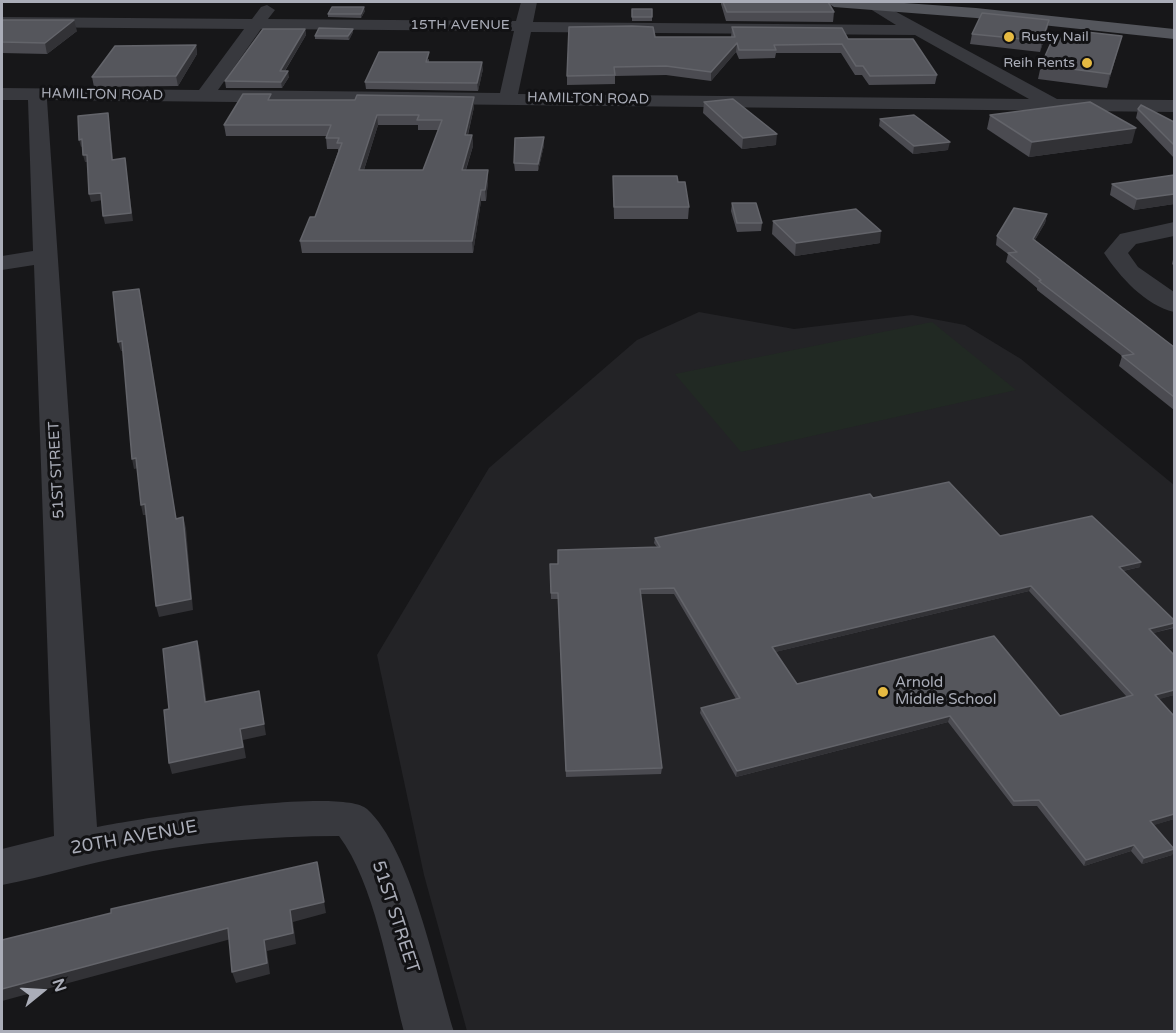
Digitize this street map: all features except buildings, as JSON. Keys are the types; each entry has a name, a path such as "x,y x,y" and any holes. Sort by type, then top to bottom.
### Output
{"main road":[{"path":"834,2 869,3 1174,34"},
{"path":"947,2 1174,24"},
{"path":"899,19 900,15 906,12 930,9"}],"street":[{"path":"204,96 273,2"},
{"path":"508,98 529,2"},
{"path":"869,3 1053,104"},
{"path":"2,18 19,4"},
{"name":"15TH AVENUE","path":"2,22 918,30"},
{"name":"HAMILTON ROAD","path":"2,94 1174,106"},
{"name":"51ST STREET","path":"37,94 76,847"},
{"path":"1174,229 1128,239 1116,253 1129,272 1174,304"},
{"path":"2,263 46,256"},
{"name":"51ST STREET","path":"269,820 350,819 370,844 387,882 429,1032"},
{"name":"20TH AVENUE","path":"2,867 76,847 217,824 269,820"}],"shaded area":[{"path":"699,312 794,329 912,315 965,325 1021,359 1174,485 1174,1031 467,1031 424,875 377,655 489,468 637,340"},
{"path":"932,322 1016,390 741,452 675,374"}],"place":[{"name":"Rusty Nail","path":"1009,37"},
{"name":"Reih Rents","path":"1087,63"},
{"name":"Arnold Middle School","path":"883,692"}]}
